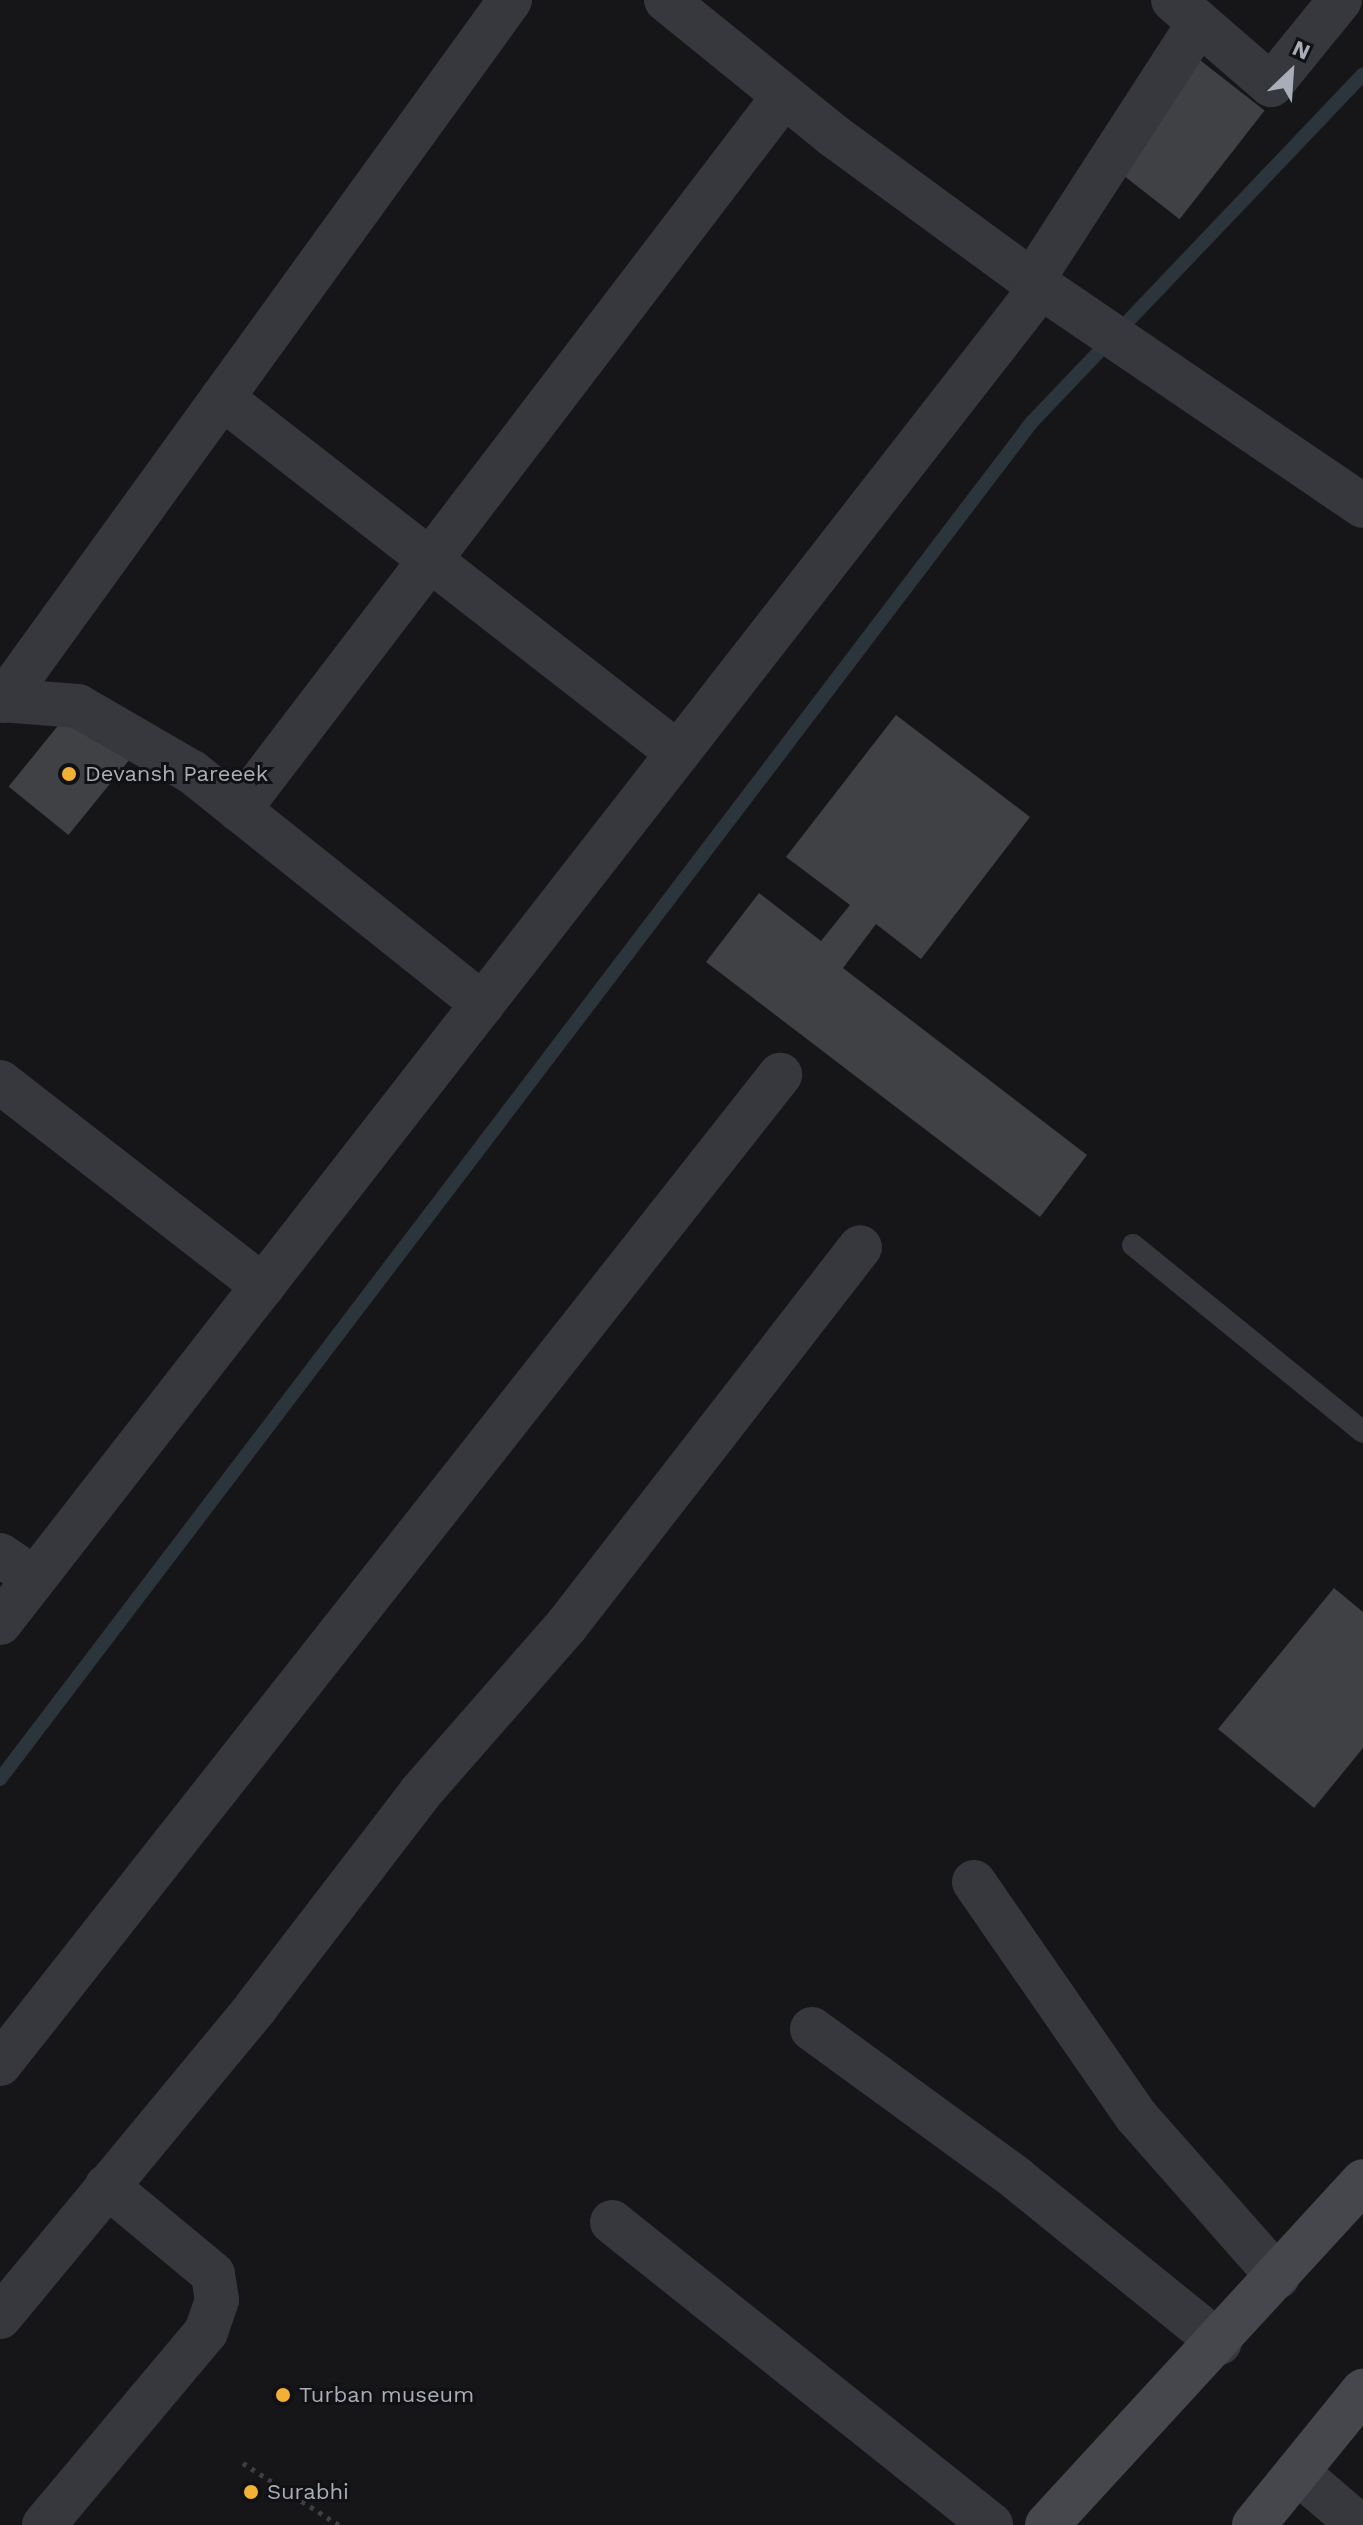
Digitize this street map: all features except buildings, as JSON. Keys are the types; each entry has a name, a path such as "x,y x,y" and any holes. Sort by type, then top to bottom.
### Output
{"main road":[{"path":"1047,2525 1220,2343 1363,2181"},
{"path":"1254,2525 1363,2391"}],"street":[{"path":"2,700 510,0"},
{"path":"0,1623 17,1566 263,1286 678,753 1049,291 1186,11 1271,85 1340,0"},
{"path":"681,5 784,96 1049,291 1363,506"},
{"path":"239,810 784,96"},
{"path":"222,398 678,753"},
{"path":"2,700 78,706 192,772 483,1004"},
{"path":"0,2064 780,1075"},
{"path":"0,1082 263,1286"},
{"path":"0,2317 420,1793 567,1625 860,1247"},
{"path":"974,1882 1137,2117 1278,2277"},
{"path":"812,2029 1016,2178 1220,2343"},
{"path":"44,2525 206,2332 217,2300 213,2274 107,2186"},
{"path":"612,2222 991,2525"},
{"path":"1297,2472 1359,2525"}],"lane":[{"path":"1133,1245 1363,1432"}],"path":[{"path":"243,2463 339,2525"}],"waterway":[{"path":"0,1779 1032,422 1363,74"}],"place":[{"name":"Devansh Pareeek","path":"69,774"},
{"name":"Turban museum","path":"283,2395"},
{"name":"Surabhi","path":"251,2492"}]}
